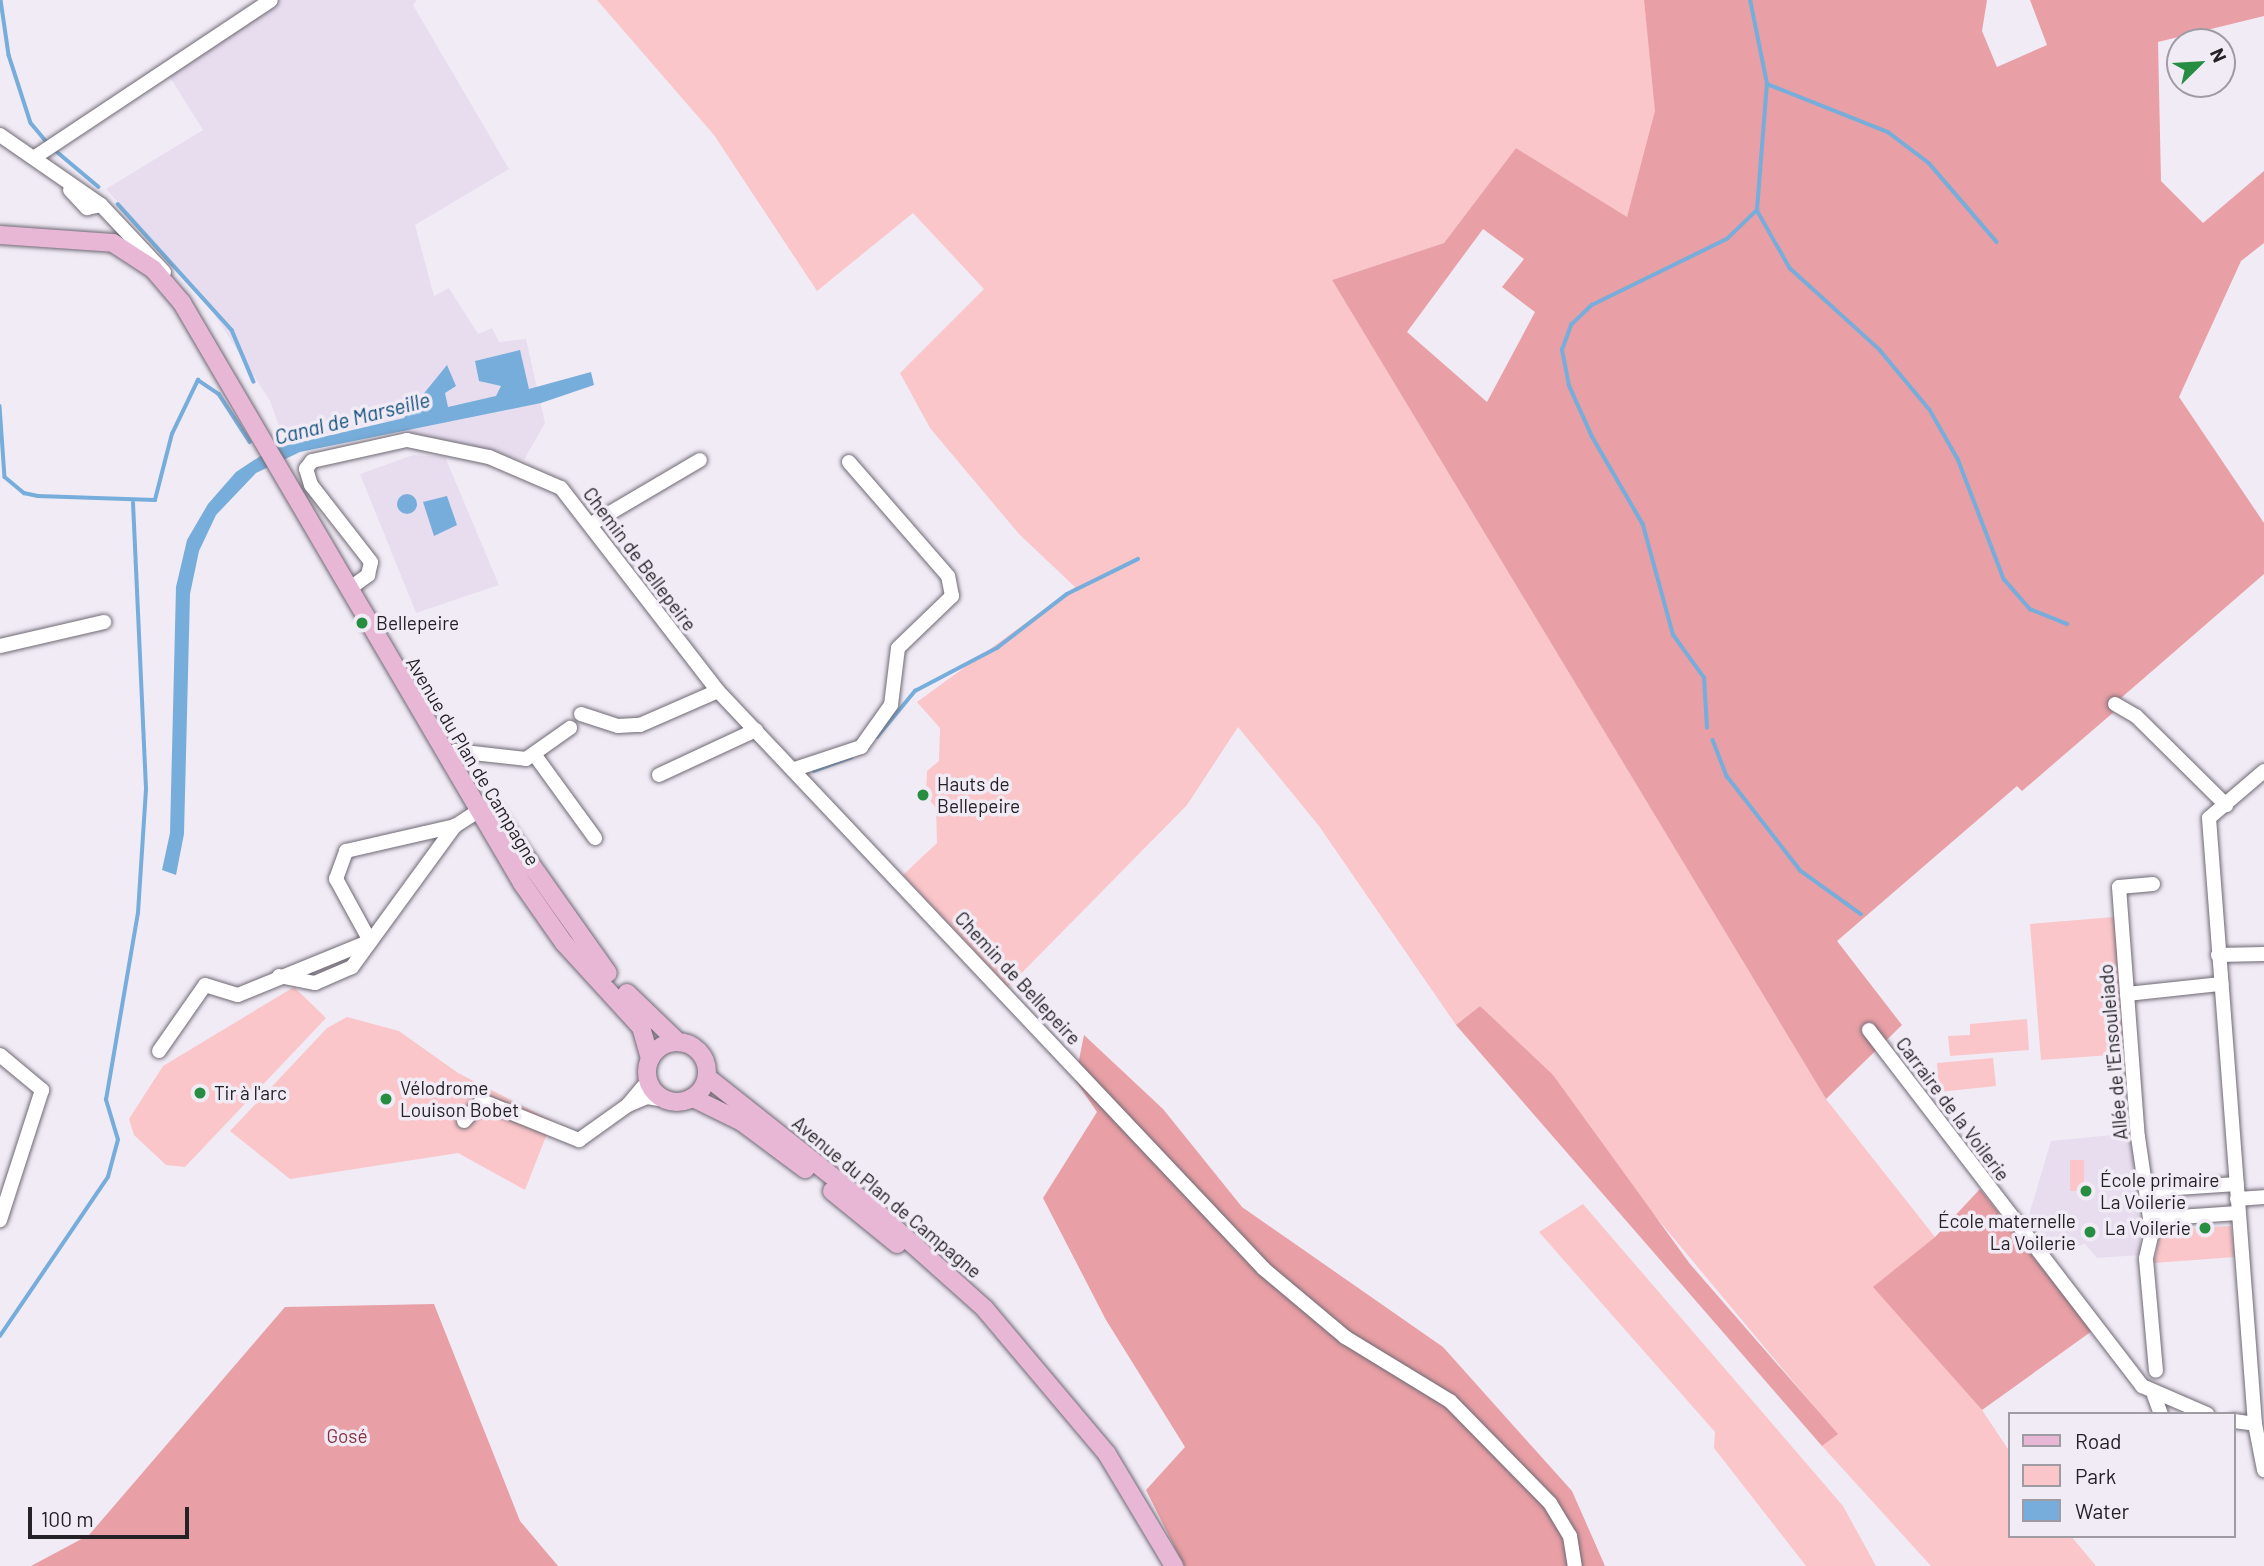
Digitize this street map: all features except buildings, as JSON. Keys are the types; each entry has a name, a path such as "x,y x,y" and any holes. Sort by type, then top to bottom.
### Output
{"main road":[{"name":"Avenue du Plan de Campagne","path":"0,235 113,243 153,269 182,303 455,751 577,937 678,1042"},
{"name":"Avenue du Plan de Campagne","path":"353,586 478,811 564,943 641,1027 650,1059"},
{"path":"678,1042 703,1057 707,1077 693,1097 666,1100 648,1081 650,1059 660,1047 678,1042"},
{"name":"Avenue du Plan de Campagne","path":"707,1077 920,1248 1056,1388 1141,1503 1174,1566"},
{"name":"Avenue du Plan de Campagne","path":"693,1097 799,1163 964,1303 1100,1460 1163,1566"}],"street":[{"path":"35,157 271,0"},
{"path":"0,135 48,167 87,208 101,205 162,269 182,303"},
{"name":"Chemin de Bellepeire","path":"353,586 371,571 369,556 306,473 312,461 340,451 418,443 524,469 561,488 593,523 718,691 795,769 1264,1269 1345,1337 1470,1419 1550,1503 1570,1536 1575,1566"},
{"path":"593,523 701,460"},
{"path":"795,769 861,747 891,705 898,648 952,596 947,576 849,462"},
{"path":"0,646 104,622"},
{"path":"581,714 618,726 640,725 718,691"},
{"path":"2115,704 2136,716 2226,805"},
{"path":"455,751 515,760 534,754 570,728"},
{"path":"659,775 756,730"},
{"path":"534,754 595,838"},
{"path":"2264,771 2210,818 2238,1206 2264,1470"},
{"path":"370,941 336,878 346,851 455,826 478,811"},
{"path":"279,976 330,981 352,967 455,826"},
{"name":"Allée de l'Ensouleiado","path":"2153,884 2119,887 2137,1125 2150,1219 2146,1259 2156,1371"},
{"path":"159,1051 205,985 238,995 279,976 337,959 370,941"},
{"path":"2218,955 2264,954"},
{"path":"2127,994 2221,984"},
{"name":"Carraire de la Voilerie","path":"1869,1030 2154,1395"},
{"path":"0,1055 40,1085 42,1096 0,1220"},
{"path":"628,1105 648,1081"},
{"path":"464,1121 482,1101 579,1140 628,1105 647,1097 666,1100"},
{"path":"2147,1191 2237,1184"},
{"path":"2150,1219 2238,1206 2264,1197"},
{"path":"2154,1395 2160,1412"},
{"path":"2154,1395 2201,1412"},
{"path":"2236,1421 2258,1416"}],"shaded area":[{"path":"276,0 417,0 413,5 509,169 415,225 434,296 449,288 478,334 492,328 499,342 526,339 545,423 524,460 408,433 404,418 304,438 301,428 290,432 279,426 270,401 202,295 106,189 203,130 168,74"},
{"path":"413,455 445,457 499,585 416,613 360,474"},
{"name":"École primaire La Voilerie","path":"2132,1133 2141,1255 2097,1258 2085,1244 2055,1253 2029,1215 2051,1141"}],"green space":[{"path":"597,0 1644,0 1656,111 1627,218 1516,148 1444,243 1332,280 1826,1099 1935,1237 1874,1287 1982,1410 2008,1449 2008,1538 2073,1538 2096,1566 1931,1566 1822,1446 1837,1434 1480,1006 1456,1025 1319,826 1238,727 1187,805 1008,987 903,875 937,843 936,808 926,796 927,771 939,761 940,728 917,702 1075,587 1019,534 930,428 900,373 984,289 913,213 817,291 714,135"},
{"path":"1644,0 1987,0 1982,31 1997,67 2047,45 2030,0 2264,0 2264,16 2215,28 2166,28 2166,40 2158,42 2161,181 2203,223 2264,171 2264,243 2241,261 2179,397 2264,523 2264,574 2121,698 2115,711 2022,791 2017,786 1837,941 1902,1025 1826,1099 1332,280 1444,243 1516,148 1627,217 1655,111","holes":["1483,229 1524,259 1502,287 1535,312 1487,402 1407,332"]},
{"path":"2114,917 2125,1054 2041,1060 2030,924"},
{"name":"Tir à l'arc","path":"294,987 326,1018 185,1167 166,1165 134,1135 129,1119 163,1066"},
{"path":"1480,1006 1553,1075 1690,1264 1838,1434 1822,1446 1456,1025"},
{"name":"Vélodrome Louison Bobet","path":"347,1017 399,1031 458,1073 552,1121 525,1190 458,1153 290,1179 230,1131 327,1028"},
{"path":"2027,1019 2029,1050 1950,1056 1948,1036 1970,1035 1970,1024"},
{"path":"1084,1035 1163,1109 1242,1207 1443,1347 1572,1491 1605,1566 1184,1566 1146,1490 1185,1447 1106,1320 1043,1198 1097,1112 1075,1080"},
{"path":"1993,1058 1996,1086 1939,1092 1937,1063"},
{"path":"2070,1160 2084,1160 2084,1191 2070,1191"},
{"path":"1980,1189 2092,1331 1982,1410 1873,1287 1935,1237"},
{"path":"1583,1204 1843,1506 1876,1566 1806,1566 1714,1448 1715,1432 1539,1232"},
{"path":"2231,1226 2235,1257 2154,1263 2161,1230"},
{"name":"Gosé","path":"434,1304 520,1521 558,1566 31,1566 89,1535 285,1307"}],"water":[{"path":"520,350 529,389 591,372 594,385 541,403 300,452 256,473 216,515 199,551 190,594 184,834 176,875 162,870 170,833 176,587 187,540 208,504 236,472 271,449 404,418 447,365 456,386 445,393 448,407 496,396 501,386 479,381 475,361"},
{"path":"407,494 414,497 417,504 414,511 407,514 400,511 397,504 400,497"},
{"path":"447,496 457,525 434,536 423,502"}],"waterway":[{"path":"1,0 9,55 31,123 48,143"},
{"path":"1707,728 1704,678 1673,635 1643,525 1592,437 1569,386 1562,350 1571,325 1592,305 1727,239 1757,210 1767,84 1750,0"},
{"path":"1767,84 1888,132 1929,163 1997,242"},
{"path":"55,150 99,187"},
{"path":"118,204 232,330 254,382"},
{"path":"1757,210 1790,268 1880,350 1930,410 1958,459 2004,579 2030,609 2067,624"},
{"path":"0,406 5,477 24,493 38,496 155,500 172,434 198,380 219,394 250,442"},
{"path":"0,1336 108,1177 118,1140 106,1100 138,913 146,789 133,503"},
{"path":"877,737 915,691 997,648 1067,594 1138,559"},
{"path":"1713,740 1727,776 1801,871 1861,914"},
{"path":"814,771 852,757"}],"place":[{"name":"Bellepeire","path":"362,623"},
{"name":"Hauts de Bellepeire","path":"923,795"},
{"name":"Tir à l'arc","path":"200,1093"},
{"name":"Vélodrome Louison Bobet","path":"386,1099"},
{"name":"École primaire La Voilerie","path":"2086,1191"},
{"name":"La Voilerie","path":"2205,1228"},
{"name":"École maternelle La Voilerie","path":"2090,1232"}],"water label":[{"name":"Canal de Marseille","path":"352,418"}]}
